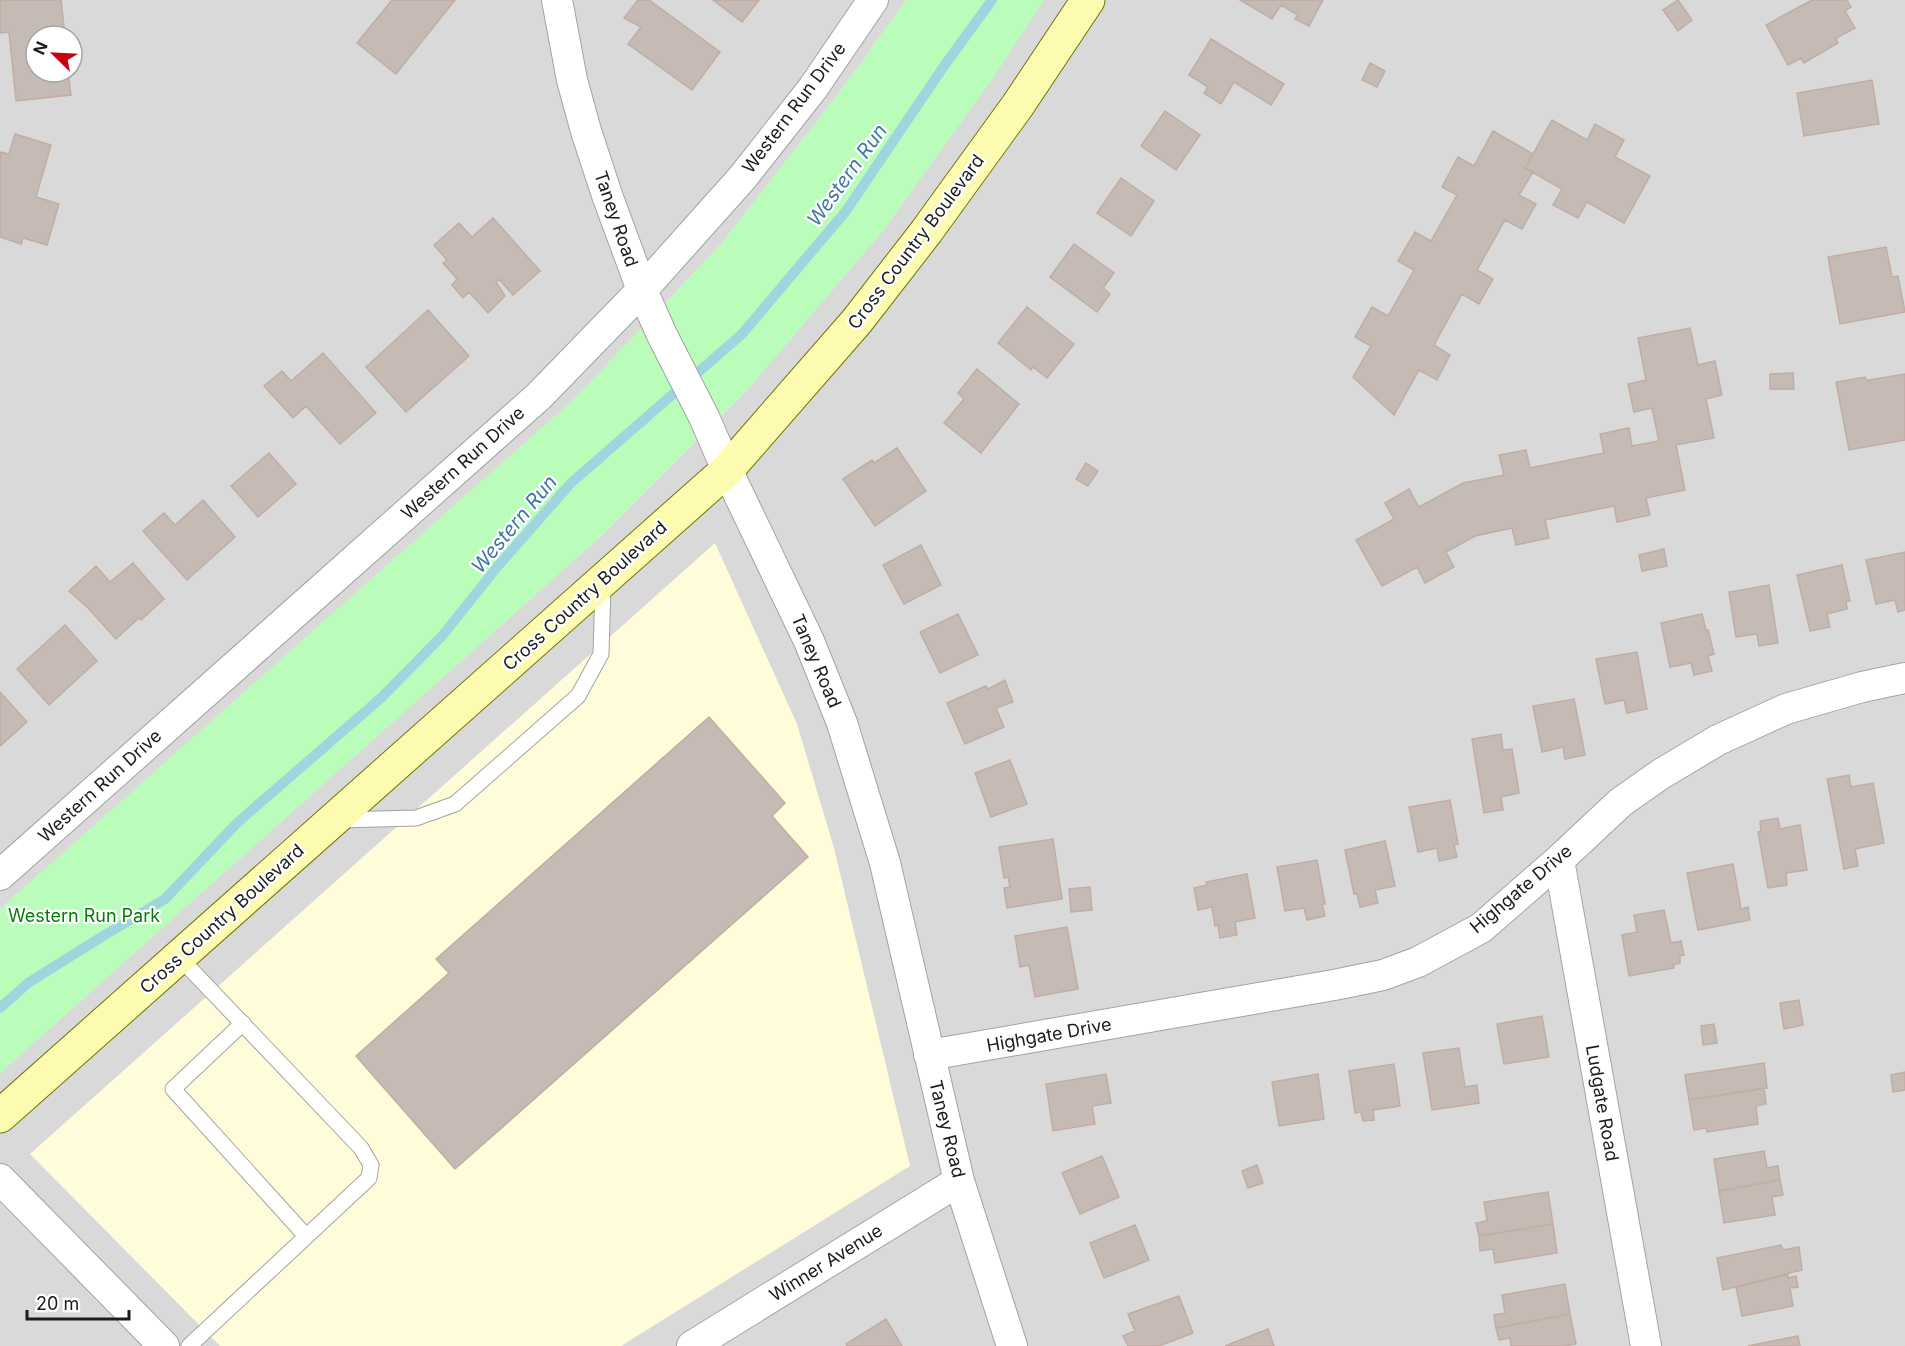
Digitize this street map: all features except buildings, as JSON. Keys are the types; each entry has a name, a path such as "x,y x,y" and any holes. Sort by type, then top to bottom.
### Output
{"main road":[{"name":"Cross Country Boulevard","path":"0,1116 727,470 858,321 892,277 1018,105 1088,0"}],"street":[{"name":"Taney Road","path":"557,0 572,80 586,131 642,290 809,641 842,723 885,863 959,1181 1012,1346"},
{"name":"Western Run Drive","path":"0,875 539,396 642,290 743,177 813,88 873,0"},
{"name":"Highgate Drive","path":"929,1055 1322,987 1383,975 1418,962 1481,928 1621,802 1661,774 1718,740 1786,709 1862,687 1905,678"},
{"name":"Ludgate Road","path":"1558,861 1646,1346"},
{"path":"0,1179 164,1346"},
{"name":"Winner Avenue","path":"692,1346 959,1181"}],"lane":[{"path":"333,820 416,818 455,804 569,704 578,696 601,654 603,580"},
{"path":"179,957 361,1148 371,1166 369,1178 305,1235 189,1346"},
{"path":"243,1023 173,1089 305,1235"}],"shaded area":[{"path":"0,0 906,0 841,90 721,244 574,399 0,909"},
{"path":"1044,0 1905,0 1905,1346 0,1346 0,1073 600,537 748,389 882,232 993,78"},
{"path":"715,543 797,724 834,848 910,1166 621,1346 220,1346 30,1154"}],"green space":[{"name":"Western Run Park","path":"906,0 1044,0 993,78 882,232 748,389 600,537 0,1073 0,909 574,399 721,244 841,90"}],"waterway":[{"name":"Western Run","path":"0,1008 28,983 165,899 237,823 382,697 442,636 498,566 571,483 742,334 846,211 944,66 992,0"}]}
